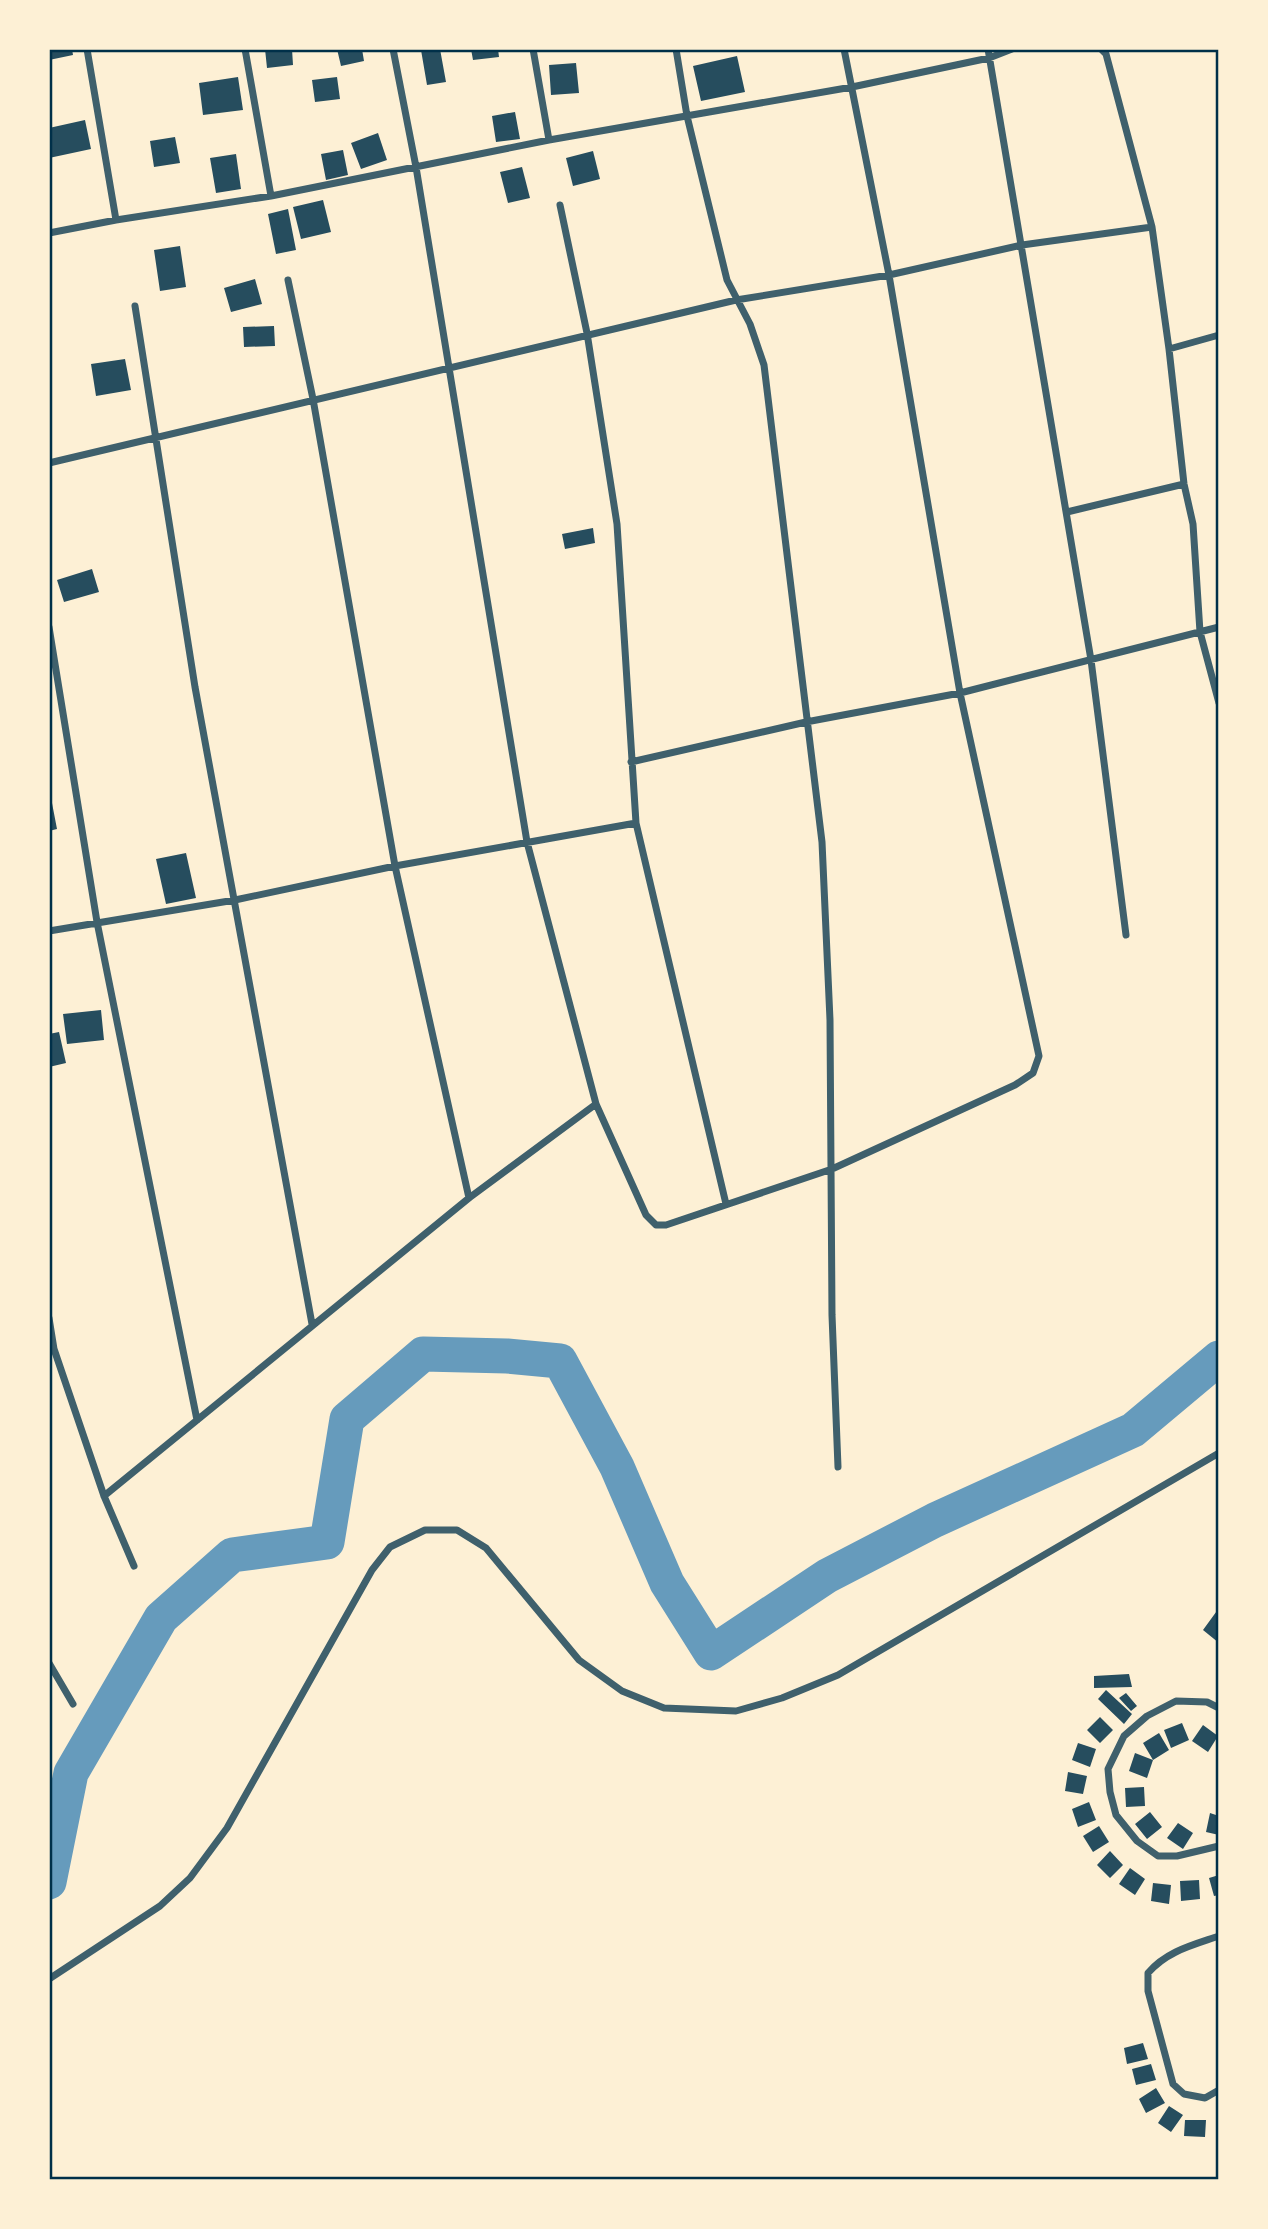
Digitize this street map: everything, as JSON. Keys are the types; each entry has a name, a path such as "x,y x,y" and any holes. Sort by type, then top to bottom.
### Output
{"street":[{"path":"87,49 116,220"},
{"path":"245,49 271,196"},
{"path":"393,49 450,367 527,842 596,1104 646,1215 656,1225 666,1225 832,1169 1016,1085 1033,1073 1039,1056 960,693 889,275 844,49"},
{"path":"533,49 549,140"},
{"path":"676,49 687,116 727,280 751,324 764,365 822,842 830,1020 832,1315 838,1467"},
{"path":"49,233 271,196 549,140 852,86 1012,49"},
{"path":"1101,49 1106,54 1152,227 1184,484 1192,524 1200,632 1219,703"},
{"path":"988,53 1091,660 1126,935"},
{"path":"560,205 587,333 617,524 636,823 726,1204"},
{"path":"49,463 587,333 736,300 889,275 1022,245 1152,227"},
{"path":"288,280 313,399 395,866 469,1198"},
{"path":"135,306 195,687 312,1324"},
{"path":"1169,349 1219,335"},
{"path":"1067,512 1184,484"},
{"path":"631,762 806,722 960,693 1219,627"},
{"path":"49,628 97,922 197,1420"},
{"path":"49,931 235,900 395,866 636,823"},
{"path":"104,1496 469,1198 596,1104"},
{"path":"49,1318 52,1352 104,1496 134,1566"},
{"path":"49,1979 160,1906 190,1878 227,1828 372,1570 390,1547 425,1530 457,1530 486,1548 579,1660 622,1691 664,1708 736,1711 782,1698 838,1675 1219,1453"},
{"path":"49,1663 73,1704"},
{"path":"1219,1708 1206,1702 1176,1701 1147,1716 1124,1735 1108,1769 1116,1815 1137,1841 1158,1856 1177,1856 1219,1846"},
{"path":"1219,1936 1170,1953 1158,1961 1148,1973 1148,1991 1173,2084 1184,2094 1205,2098 1219,2090"}],"building":[{"path":"49,49 72,49 73,55 49,60"},
{"path":"265,49 292,49 293,65 267,68"},
{"path":"337,49 362,49 364,61 341,66"},
{"path":"440,49 446,82 427,85 421,50"},
{"path":"471,49 498,49 499,57 473,60"},
{"path":"737,56 745,92 701,101 693,66"},
{"path":"576,63 579,93 551,95 549,65"},
{"path":"238,77 243,110 203,115 199,83"},
{"path":"337,77 340,99 315,102 312,80"},
{"path":"515,112 520,139 496,142 492,116"},
{"path":"85,120 91,149 49,158 49,128"},
{"path":"378,133 387,160 361,169 351,143"},
{"path":"175,137 180,163 154,167 150,141"},
{"path":"343,150 348,175 326,180 321,154"},
{"path":"593,151 600,179 573,186 566,158"},
{"path":"236,154 241,189 216,193 210,158"},
{"path":"522,167 530,198 508,203 500,172"},
{"path":"323,200 331,232 301,239 293,207"},
{"path":"288,209 296,250 276,254 268,214"},
{"path":"180,246 186,287 160,291 154,250"},
{"path":"255,279 262,304 231,312 224,288"},
{"path":"274,326 275,346 244,347 243,327"},
{"path":"125,359 131,390 96,396 91,364"},
{"path":"593,528 595,543 565,549 562,534"},
{"path":"92,569 99,592 64,602 57,580"},
{"path":"52,803 57,829 49,831 49,804"},
{"path":"186,853 196,898 166,904 156,859"},
{"path":"101,1010 104,1040 67,1044 63,1014"},
{"path":"59,1032 66,1063 49,1067 49,1034"},
{"path":"1219,1608 1219,1643 1203,1630"},
{"path":"1129,1674 1132,1687 1094,1688 1094,1676"},
{"path":"1106,1690 1132,1714 1124,1724 1098,1699"},
{"path":"1126,1693 1137,1706 1131,1711 1119,1698"},
{"path":"1100,1717 1113,1730 1100,1743 1087,1730"},
{"path":"1182,1723 1189,1740 1171,1748 1164,1730"},
{"path":"1203,1725 1218,1736 1208,1752 1192,1741"},
{"path":"1159,1733 1169,1750 1153,1760 1143,1743"},
{"path":"1078,1743 1096,1749 1090,1767 1072,1760"},
{"path":"1135,1753 1153,1760 1147,1778 1129,1771"},
{"path":"1068,1772 1087,1776 1083,1794 1065,1791"},
{"path":"1144,1787 1145,1806 1126,1807 1125,1788"},
{"path":"1089,1802 1096,1820 1078,1827 1072,1809"},
{"path":"1150,1812 1162,1827 1147,1839 1135,1824"},
{"path":"1210,1813 1219,1816 1219,1835 1206,1832"},
{"path":"1178,1823 1193,1833 1183,1849 1167,1838"},
{"path":"1099,1826 1109,1842 1093,1852 1083,1836"},
{"path":"1110,1851 1123,1865 1110,1878 1097,1865"},
{"path":"1130,1868 1145,1879 1135,1895 1119,1884"},
{"path":"1219,1875 1219,1895 1214,1896 1209,1878"},
{"path":"1199,1880 1200,1899 1181,1901 1180,1881"},
{"path":"1153,1883 1171,1885 1169,1904 1151,1901"},
{"path":"1143,2043 1148,2059 1127,2064 1124,2048"},
{"path":"1151,2064 1156,2080 1136,2085 1132,2069"},
{"path":"1156,2088 1165,2103 1146,2113 1139,2099"},
{"path":"1169,2106 1183,2115 1171,2132 1158,2123"},
{"path":"1185,2120 1206,2120 1205,2137 1184,2136"}],"waterway":[{"path":"49,1882 71,1773 161,1618 232,1555 327,1542 347,1419 423,1354 507,1356 560,1361 617,1467 667,1583 711,1653 827,1576 935,1520 1133,1430 1219,1358"}]}
